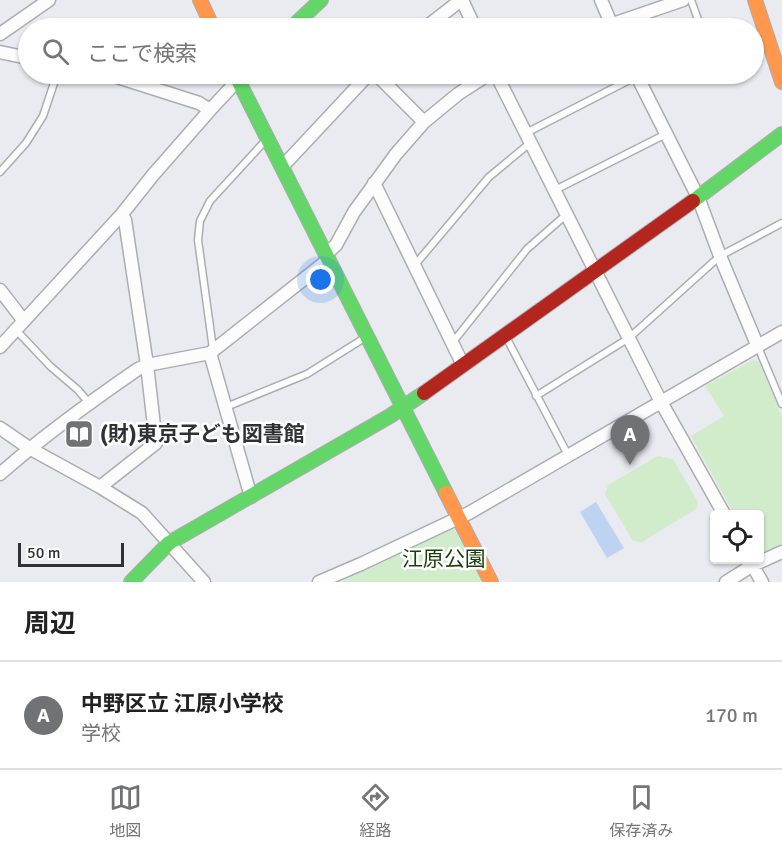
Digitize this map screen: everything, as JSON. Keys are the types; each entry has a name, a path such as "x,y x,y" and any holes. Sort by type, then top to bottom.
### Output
{"street":[{"path":"24,18 50,0"},
{"path":"200,0 208,18"},
{"path":"302,18 321,0"},
{"path":"438,18 461,0 470,18"},
{"path":"601,0 606,18"},
{"path":"634,18 683,0"},
{"path":"755,0 761,18"},
{"path":"0,34 18,22"},
{"path":"764,26 781,75"},
{"path":"0,52 18,56"},
{"path":"140,84 199,102 210,110"},
{"path":"0,347 122,214 232,84"},
{"path":"243,84 366,336 491,582"},
{"path":"282,167 360,84"},
{"path":"386,84 424,122"},
{"path":"0,474 29,448 138,369 212,351 327,257 354,212 396,154 424,122 474,84"},
{"path":"501,84 661,402 722,510"},
{"path":"644,84 698,197 758,347"},
{"path":"131,582 169,543 390,416 698,197 782,134"},
{"path":"374,183 463,365"},
{"path":"100,487 156,443 147,365 125,220 122,214"},
{"path":"0,290 20,326"},
{"path":"319,582 459,518 782,332"},
{"path":"212,351 251,497"},
{"path":"0,428 29,448 142,513 204,582"},
{"path":"764,558 782,552"},
{"path":"726,582 749,564"},
{"path":"753,564 762,582"}],"lane":[{"path":"692,0 698,18"},
{"path":"0,172 26,143 43,116 54,84"},
{"path":"414,266 489,177 528,138 622,84"},
{"path":"555,190 666,134"},
{"path":"212,351 198,240 200,221 210,201 268,139"},
{"path":"452,342 527,249 567,214"},
{"path":"536,396 629,338 720,256 782,223"},
{"path":"20,326 50,366 78,390 89,403"},
{"path":"504,335 569,456"},
{"path":"226,407 307,374 366,336"},
{"path":"758,347 782,404"}],"green space":[{"path":"753,360 759,361 782,417 782,545 764,553 764,510 732,510 691,436 724,416 705,386"},
{"path":"658,456 673,459 698,502 696,509 642,542 633,541 605,494 608,485"},
{"name":"江原公園","path":"454,528 482,582 341,582"}],"water":[{"path":"596,502 624,548 607,558 580,512"}],"traffic: fast":[{"path":"302,18 321,0"},
{"path":"240,84 446,493"},
{"path":"693,201 782,134"},
{"path":"131,582 169,543 390,416 424,393"}],"traffic: slow":[{"path":"200,0 208,18"},
{"path":"755,0 761,18"},
{"path":"764,27 782,82"},
{"path":"446,493 491,582"}],"traffic: jam":[{"path":"424,393 693,201"}],"place":[{"name":"(財)東京子ども図書館","path":"79,434"},
{"name":"中野区立 江原小学校","path":"630,465"}]}
